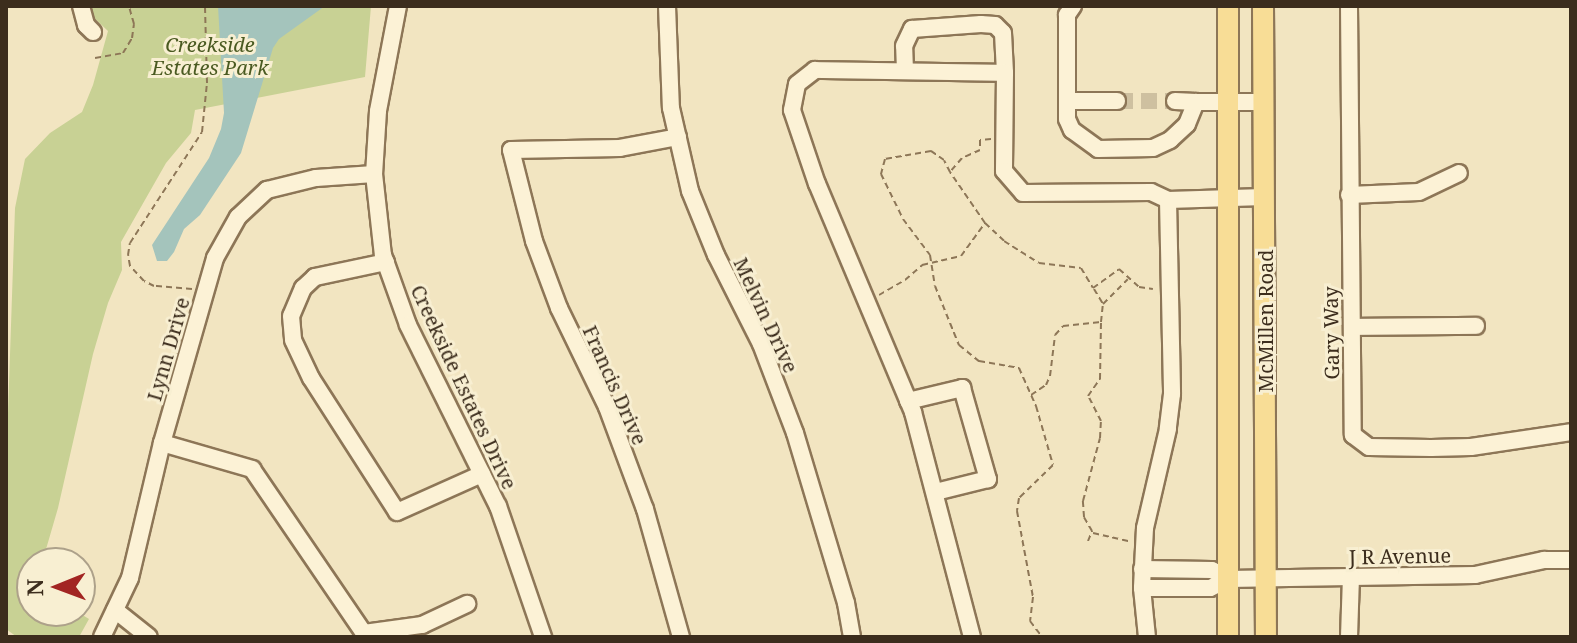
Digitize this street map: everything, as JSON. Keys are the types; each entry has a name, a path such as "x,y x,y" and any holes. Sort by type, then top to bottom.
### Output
{"main road":[{"name":"McMillen Road","path":"1228,6 1228,637"},
{"name":"McMillen Road","path":"1263,6 1266,637"}],"street":[{"path":"81,6 86,25 93,32"},
{"name":"Creekside Estates Drive","path":"398,6 378,111 374,174 386,262 408,325 498,506 543,637"},
{"name":"Melvin Drive","path":"667,6 671,108 690,191 716,255 761,344 795,433 846,603 852,637"},
{"path":"1073,6 1067,15 1067,119 1072,130 1098,149 1153,148 1170,140 1187,124 1196,102"},
{"name":"Gary Way","path":"1349,6 1353,435 1369,447 1471,447 1571,432"},
{"path":"905,71 904,46 912,29 981,24 995,25 1003,33 1004,171 1023,193 1151,192 1168,200 1264,197"},
{"path":"972,637 936,492 908,401 817,184 792,110 797,84 815,70 1005,73"},
{"path":"1067,101 1117,101"},
{"path":"1175,101 1263,102"},
{"name":"Francis Drive","path":"678,137 620,148 511,150 534,241 559,308 607,407 645,509 681,637"},
{"path":"1349,195 1419,192 1459,173"},
{"name":"Lynn Drive","path":"102,637 130,578 162,443 215,258 238,217 267,190 316,178 374,174"},
{"path":"1147,637 1142,588 1144,545 1172,394 1168,200"},
{"path":"386,262 315,277 303,288 291,316 293,340 311,378 397,512 482,474"},
{"path":"1352,327 1476,326"},
{"path":"908,401 962,388 988,479 936,492"},
{"path":"162,443 252,469 364,633 422,625 467,604"},
{"name":"J R Avenue","path":"1228,579 1475,575 1544,560 1571,560"},
{"path":"1142,569 1212,570 1228,579"},
{"path":"1349,637 1351,577"},
{"path":"1142,588 1210,588 1228,579"},
{"path":"115,610 149,637"}],"path":[{"path":"95,58 123,53 132,38 134,24 129,6"},
{"path":"193,289 154,286 144,281 130,266 128,255 130,243 202,132 207,83 205,6"},
{"path":"950,172 962,158 980,150 980,140 1004,139"},
{"path":"1042,637 1030,621 1033,597 1018,526 1019,498 1053,465 1031,395 1019,368 979,361 959,345 935,286 930,255 903,219 881,174 881,164 895,155 931,151 944,160 985,223 1024,256 1039,263 1081,268 1103,304"},
{"path":"867,301 897,286 922,265 940,264 961,256 985,223"},
{"path":"1093,288 1119,269 1144,290 1171,289"},
{"path":"1129,277 1103,304 1100,379 1088,396 1100,413 1100,438 1083,501 1084,517 1092,532 1144,545"},
{"path":"1031,395 1046,385 1055,335 1063,326 1101,322"},
{"path":"1088,541 1092,532"}],"green space":[{"name":"Creekside Estates Park","path":"89,6 371,6 365,77 195,110 191,133 166,163 121,242 122,270 108,303 93,354 47,547 16,547 16,627 85,627 79,637 17,637 6,629 6,472 15,208 25,159 50,133 82,112 93,85 108,31 89,13"}],"water":[{"path":"218,6 325,6 279,39 273,48 241,153 200,215 184,229 167,261 157,261 152,245 209,158 221,129 224,113"}],"tunnel":[{"path":"1117,101 1175,101"}]}
